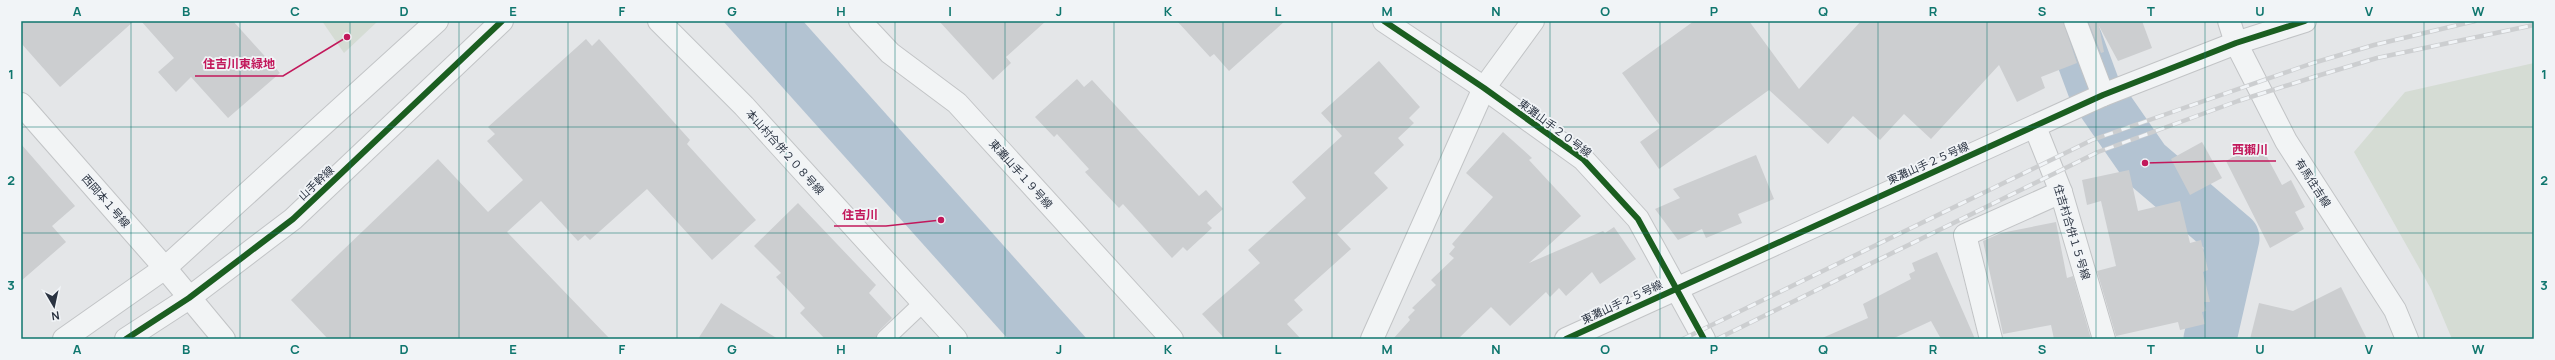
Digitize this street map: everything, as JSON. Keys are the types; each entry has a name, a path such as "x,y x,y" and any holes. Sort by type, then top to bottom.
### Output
{"street":[{"path":"64,339 165,268 437,21"},
{"name":"山手幹線","path":"126,339 189,298 293,219 502,21"},
{"name":"本山村合併２０８号線","path":"659,21 744,106 956,339"},
{"name":"東灘山手１９号線","path":"860,21 890,53 957,103 1172,339"},
{"name":"東灘山手２０号線","path":"1384,21 1484,88 1583,160 1638,219 1704,339"},
{"path":"1372,339 1484,88 1533,21"},
{"path":"2076,21 2103,95"},
{"name":"有馬住吉線","path":"2229,21 2236,43 2286,141 2395,310 2407,339"},
{"name":"東灘山手２５号線","path":"1566,339 1675,288 2035,127 2103,95 2236,43 2305,21"},
{"name":"西岡本１号線","path":"21,104 165,268 224,339"},
{"name":"住吉村合併１５号線","path":"2035,127 2061,192 2104,339"},
{"path":"1991,339 1965,235 2061,192"}],"lane":[{"path":"885,339 923,303"}],"shaded area":[{"path":"322,21 378,21 344,53"},
{"path":"2534,63 2534,339 2452,339 2431,289 2354,152 2405,92"}],"water":[{"path":"723,21 803,21 1087,339 1008,339"}],"building":[{"path":"21,21 134,21 60,87 21,43"},
{"path":"141,21 233,21 280,73 228,118 191,77 176,92 158,72 174,58"},
{"path":"939,21 1046,21 1006,57 1011,63 993,80"},
{"path":"1177,21 1285,21 1229,71 1214,54 1210,57"},
{"path":"1694,21 1749,21 1799,89 1861,21 2063,21 2077,63 2041,77 2045,88 2017,102 1999,65 1931,139 1904,114 1880,140 1853,116 1828,144 1769,90 1659,169 1640,142 1661,127 1622,73"},
{"path":"2088,21 2142,21 2152,48 2118,61 2099,26 2104,52 2101,53"},
{"path":"586,39 592,46 599,39 690,140 687,144 756,220 712,260 647,189 590,240 585,235 578,241 541,201 507,232 610,339 328,339 291,300 438,159 488,212 523,180 487,141 495,134 488,127"},
{"path":"1379,61 1420,107 1409,118 1414,123 1398,138 1404,145 1374,173 1388,188 1337,234 1351,249 1294,300 1303,310 1287,324 1301,339 1225,339 1202,314 1260,263 1248,250 1306,198 1292,182 1342,136 1321,113"},
{"path":"1077,79 1084,87 1092,80 1199,196 1206,190 1223,209 1207,223 1212,228 1187,251 1183,247 1172,258 1123,204 1119,208 1085,172 1089,169 1057,134 1054,137 1035,117"},
{"path":"1503,132 1532,158 1529,160 1581,216 1529,263 1603,231 1605,233 1614,227 1636,259 1600,284 1592,272 1566,296 1559,288 1550,297 1546,292 1510,326 1491,307 1458,339 1393,339 1410,320 1408,317 1415,310 1412,308 1436,285 1431,280 1454,258 1449,254 1455,247 1452,244 1493,197 1466,173"},
{"path":"2202,142 2222,178 2190,195 2171,159"},
{"path":"2259,142 2282,185 2291,180 2305,207 2295,212 2304,229 2270,248 2226,161"},
{"path":"21,144 75,206 52,226 66,242 21,281"},
{"path":"1756,155 1774,199 1738,214 1742,223 1706,238 1702,229 1678,240 1655,209 1680,198 1673,189"},
{"path":"2129,170 2138,211 2180,201 2190,243 2201,240 2208,270 2203,272 2210,302 2204,302 2206,311 2202,312 2205,324 2180,330 2178,322 2116,336 2097,271 2116,266 2101,201 2087,205 2082,180"},
{"path":"798,203 876,285 869,293 892,318 878,332 875,339 825,339 800,313 805,308 776,277 781,273 754,246"},
{"path":"2056,222 2067,278 2073,276 2091,339 2054,339 2051,325 2003,334 1983,241 2001,233"},
{"path":"1937,252 1975,339 1941,339 1931,321 1892,339 1820,339 1868,318 1863,304 1911,279 1909,274 1915,271 1912,263"},
{"path":"2341,287 2367,339 2250,339 2259,303 2293,311"},
{"path":"721,303 778,339 698,339"}],"waterway":[{"path":"2076,40 2095,91 2145,163 2233,238 2210,339"}],"railway":[{"path":"1683,339 2092,140 2313,63 2374,45 2475,21"},
{"path":"1717,339 2098,152 2238,101 2377,58 2534,25"}],"cycle path":[{"path":"126,339 189,298 293,219 502,21"},
{"path":"1384,21 1484,88 1583,159 1638,219 1704,339"},
{"path":"1566,339 2103,95 2236,43 2305,21"}],"place":[{"name":"住吉川東緑地","path":"347,37"},
{"name":"西獺川","path":"2145,163"},
{"name":"住吉川","path":"941,220"}]}
